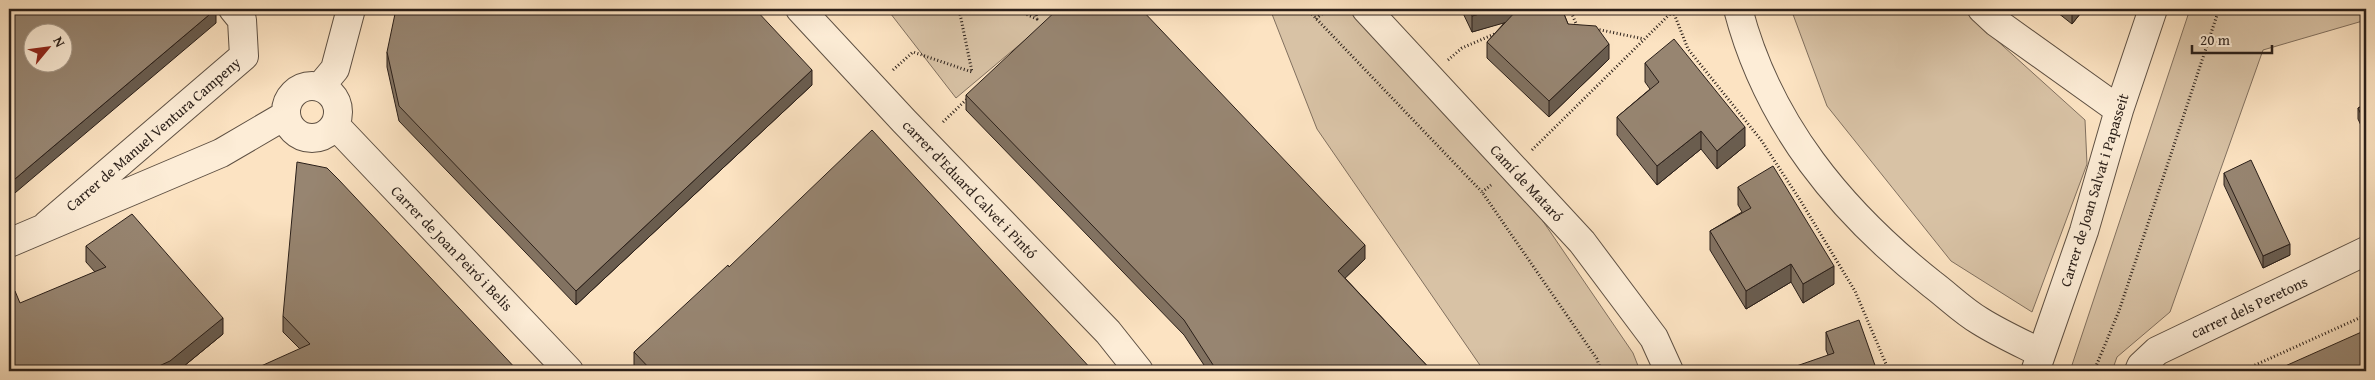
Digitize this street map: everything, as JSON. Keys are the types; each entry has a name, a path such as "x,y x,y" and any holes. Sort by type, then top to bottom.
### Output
{"street":[{"name":"Carrer de Manuel Ventura Campeny","path":"47,225 244,56 242,20 233,9"},
{"path":"320,87 335,69 351,9"},
{"name":"carrer d'Eduard Calvet i Pintó","path":"800,9 1108,332 1139,371"},
{"name":"Camí de Mataró","path":"1366,9 1582,242 1654,338 1669,371"},
{"path":"1738,9 1744,32 1776,106 1798,145 1827,185 1862,222 1909,265 1972,316 2038,362"},
{"path":"1982,9 1996,22 2119,110"},
{"name":"Carrer de Joan Salvat i Papasseit","path":"2038,362 2084,231 2119,110 2153,9"},
{"path":"320,87 328,91 334,98 338,116 335,125 326,134 318,138 309,138 294,131 286,115 288,100 301,88 320,87"},
{"path":"9,243 47,225 221,154 286,115"},
{"name":"Carrer de Joan Peiró i Belis","path":"335,125 569,371"},
{"name":"carrer dels Peretons","path":"2139,371 2140,366 2157,351 2366,251"}],"path":[{"path":"874,87 913,52 972,72 959,9"},
{"path":"1014,9 1037,20 1035,9"},
{"path":"1307,9 1482,192 1597,359 1601,371"},
{"path":"1316,19 1326,9"},
{"path":"1570,9 1575,25 1584,27"},
{"path":"2094,371 2119,310 2218,9"},
{"path":"1555,127 1674,10 1688,49 1761,140 1855,291 1889,371"},
{"path":"1593,29 1644,39"},
{"path":"1448,60 1462,48 1503,30"},
{"path":"924,141 973,92"},
{"path":"2242,371 2366,315"},
{"path":"2219,371 2227,368 2229,371"}],"shaded area":[{"path":"887,9 1062,9 956,98"},
{"path":"1270,9 1355,9 1523,192 1633,353 1640,371 1484,371 1317,129"},
{"path":"1791,9 1962,9 2085,120 2087,164 2032,312 1951,261 1827,106"},
{"path":"2190,9 2366,9 2366,20 2263,50 2170,312 2117,357 2112,371 2070,371"}],"building":[{"path":"9,9 216,9 9,184"},
{"path":"396,9 755,9 812,70 576,291 399,106 387,52"},
{"path":"1058,9 1141,9 1365,245 1338,271 1432,371 1217,371 1184,320 966,95"},
{"path":"1469,9 1498,9 1472,16"},
{"path":"1518,9 1562,9 1568,24 1596,26 1609,44 1549,101 1487,42"},
{"path":"1674,39 1745,127 1717,151 1701,131 1657,166 1617,117 1659,82 1645,63"},
{"path":"2366,104 2366,125 2358,108"},
{"path":"872,130 1093,371 652,371 634,352 728,265 729,267"},
{"path":"2251,160 2290,244 2263,256 2224,173"},
{"path":"297,162 327,168 518,371 250,371 310,344 283,316"},
{"path":"1773,166 1834,266 1803,284 1791,264 1746,291 1710,231 1751,208 1738,187"},
{"path":"132,214 223,318 170,361 148,371 9,371 9,293 15,291 20,303 106,267 86,246"},
{"path":"1859,320 1877,371 1782,371 1834,353 1826,332"},
{"path":"2366,330 2366,371 2274,371"}]}
